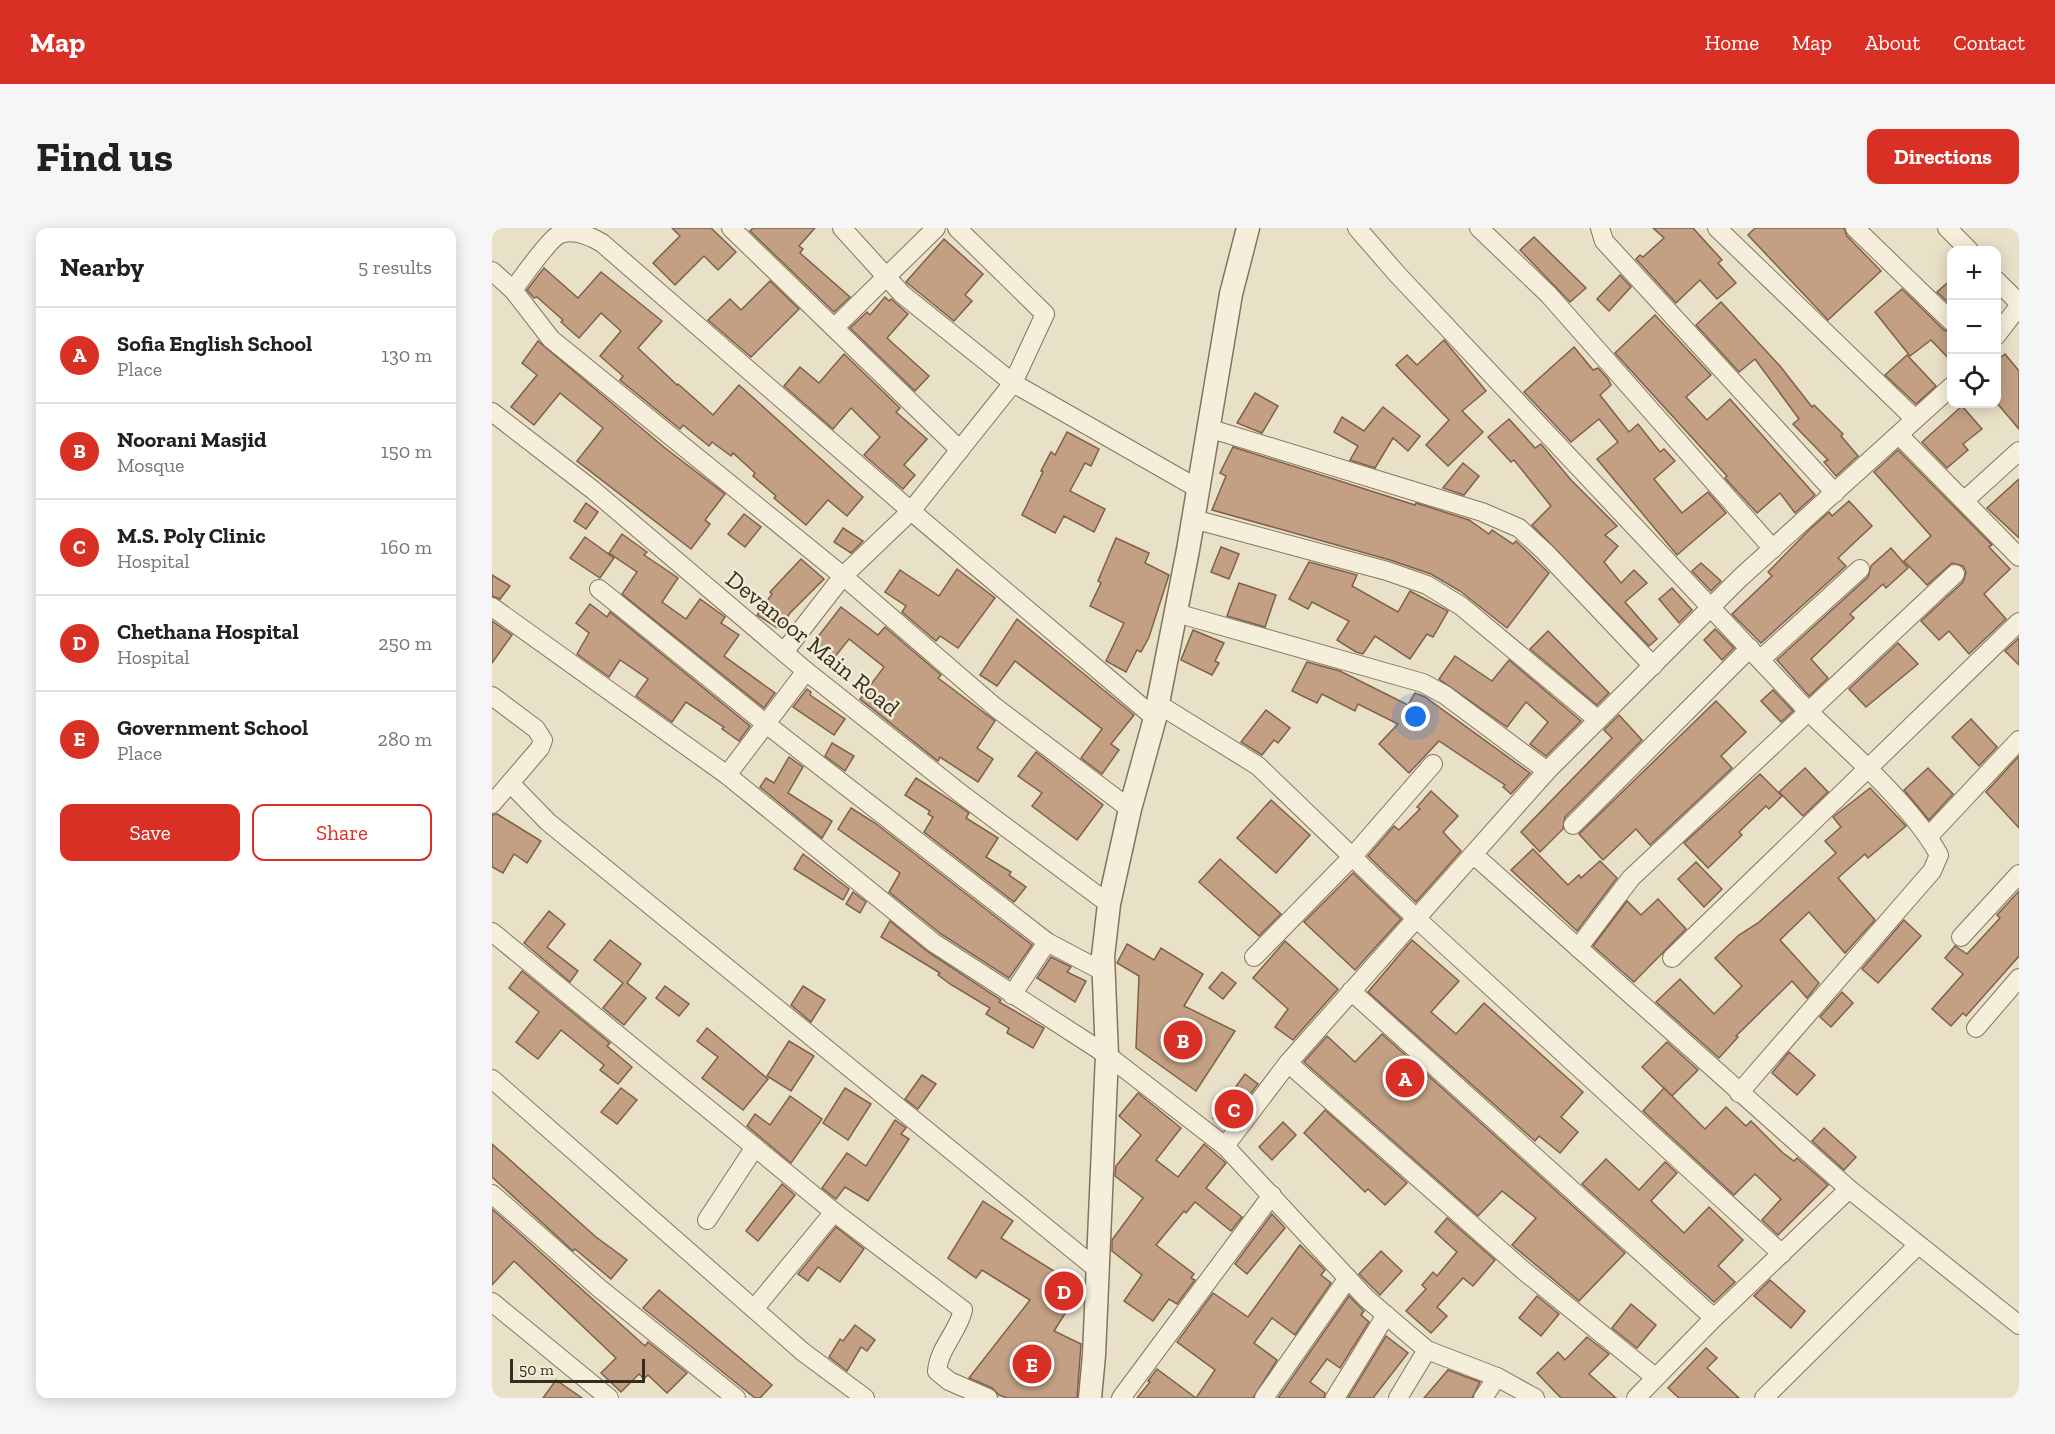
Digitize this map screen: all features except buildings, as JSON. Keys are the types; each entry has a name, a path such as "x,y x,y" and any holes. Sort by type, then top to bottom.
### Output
{"street":[{"path":"731,228 960,450"},
{"path":"842,228 886,278 923,314 1013,384 1197,488"},
{"path":"834,328 936,228"},
{"path":"784,652 843,576 911,511 1013,384 1045,314 957,228"},
{"path":"1090,1398 1107,1055 1104,972 1109,904 1130,809 1156,711 1193,519 1231,294 1248,228"},
{"path":"1357,228 1397,274 1809,712 1867,768 1929,836 1939,855 1932,871 1739,1093"},
{"path":"1479,228 1548,294 1773,549"},
{"path":"1600,228 1604,241 1835,493"},
{"path":"1717,228 1915,419"},
{"path":"1855,228 1947,317"},
{"path":"1947,228 1965,246"},
{"path":"513,290 558,234 573,231 602,243 911,511 1156,711 1258,766 1417,919 1782,1254"},
{"path":"492,271 513,290 551,339 843,576 995,707 1130,809"},
{"path":"2001,285 2019,304 2001,329"},
{"path":"1225,1146 1288,1063 1547,771 1712,607 1947,390"},
{"name":"Devanoor Main Road","path":"492,412 593,490 806,671 964,796 1109,904"},
{"path":"1208,428 1482,512 1519,528 1545,552 1653,666"},
{"path":"1899,435 2019,557"},
{"path":"1964,501 2019,451"},
{"path":"1193,519 1387,571 1427,585 1461,606 1598,720"},
{"path":"1573,825 1756,654 1860,569"},
{"path":"1578,948 1631,878 1954,574"},
{"path":"599,590 766,724 1047,942 1104,972"},
{"path":"492,607 727,775 934,943 1107,1055 1225,1146 1348,1278 1427,1350 1497,1377 1535,1398"},
{"path":"1176,613 1423,684 1445,695 1547,771"},
{"path":"1672,958 2019,622"},
{"path":"727,775 806,671"},
{"path":"492,696 536,729 543,740 540,748 492,804"},
{"path":"1929,836 2019,740"},
{"path":"1254,957 1353,856 1433,764"},
{"path":"510,783 548,822 1098,1270"},
{"path":"1474,855 1849,1189 2019,1325"},
{"path":"1961,937 2019,874"},
{"path":"492,932 834,1212 963,1310 960,1322 938,1360 937,1371 967,1394 988,1398"},
{"path":"1012,995 1047,942"},
{"path":"1976,1028 2019,978"},
{"path":"1351,992 1714,1318"},
{"path":"1288,1063 1524,1270 1655,1377"},
{"path":"492,1079 803,1352 865,1398"},
{"path":"707,1220 754,1147"},
{"path":"1636,1398 1714,1318 1849,1189"},
{"path":"492,1194 599,1288 736,1398"},
{"path":"1121,1398 1272,1195"},
{"path":"754,1309 834,1212"},
{"path":"1764,1398 1918,1245"},
{"path":"1264,1398 1348,1278"},
{"path":"492,1302 609,1398"},
{"path":"1335,1398 1386,1315"},
{"path":"1398,1398 1427,1350"},
{"path":"1483,1398 1497,1377"}],"place":[{"name":"Noorani Masjid","path":"1183,1040"},
{"name":"Sofia English School","path":"1405,1078"},
{"name":"M.S. Poly Clinic","path":"1234,1109"},
{"name":"Chethana Hospital","path":"1064,1291"},
{"name":"Government School","path":"1032,1364"}]}
